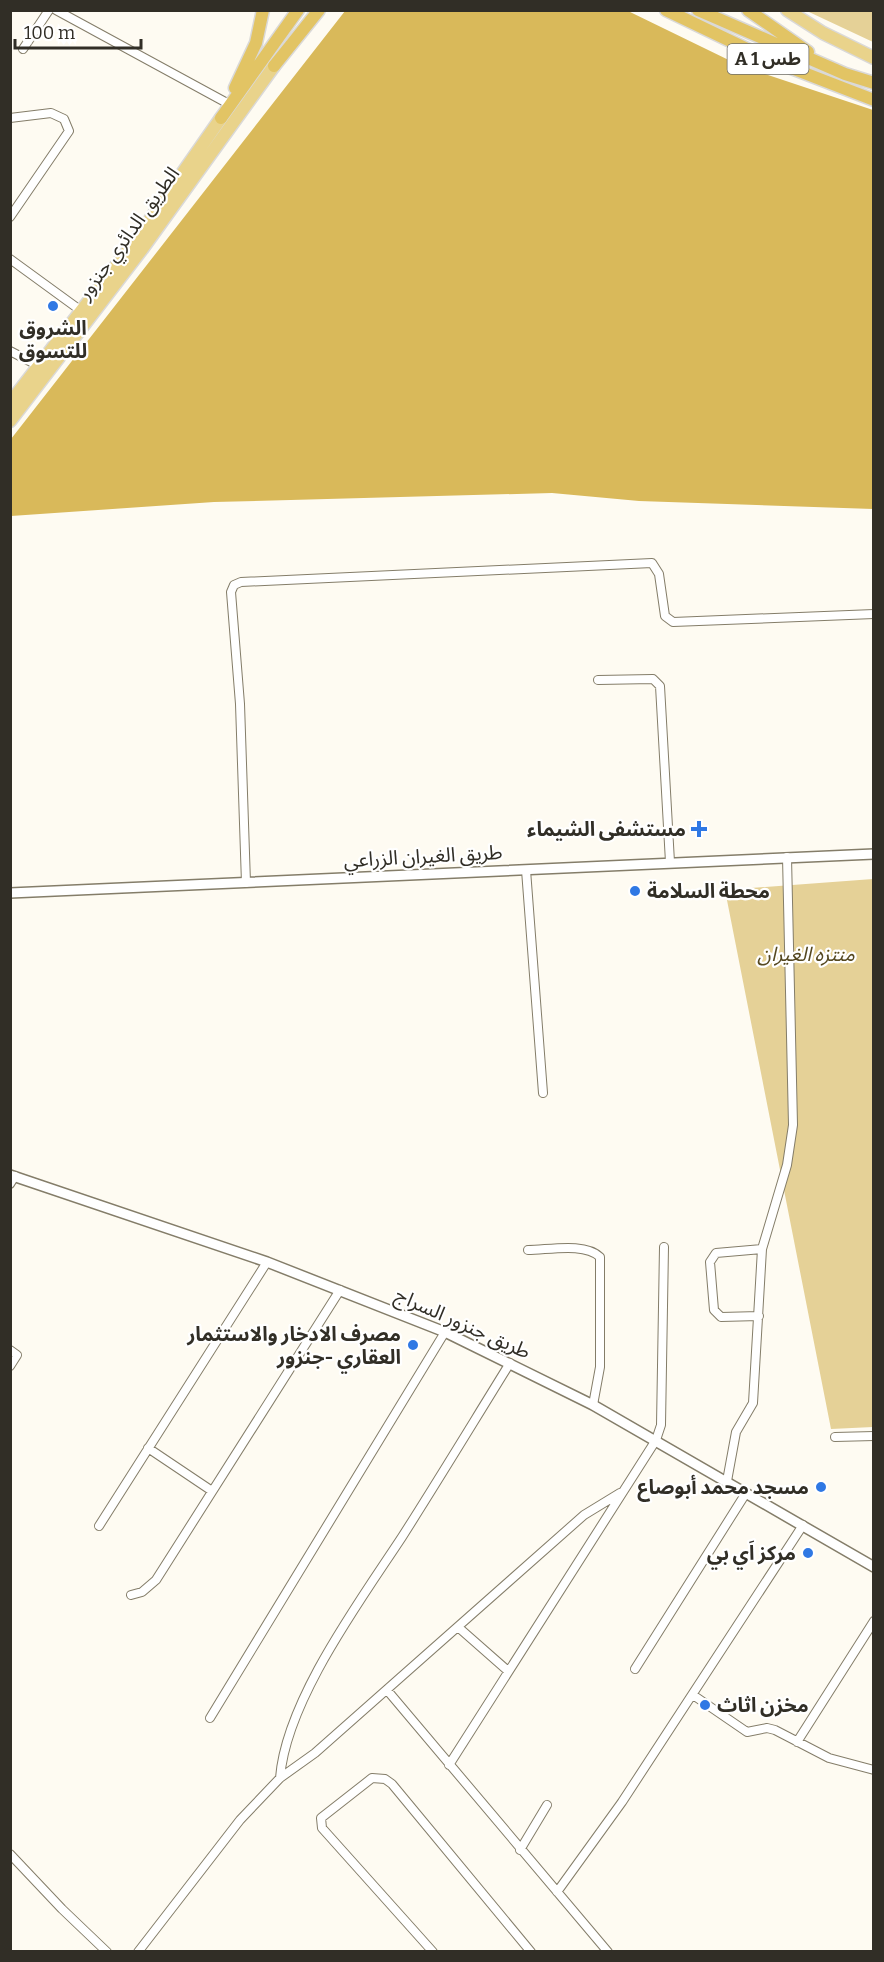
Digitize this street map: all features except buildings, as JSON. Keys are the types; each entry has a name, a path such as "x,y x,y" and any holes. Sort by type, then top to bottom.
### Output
{"highway":[{"path":"221,118 256,43 262,10"},
{"path":"221,118 298,10"},
{"path":"274,66 311,10"},
{"path":"274,66 319,10"},
{"name":"A 1 طس","path":"666,10 768,59 873,100"},
{"name":"A 1 طس","path":"698,10 845,74 873,83"},
{"path":"748,10 783,37 845,74"}],"main road":[{"path":"787,10 823,33 873,58"},
{"name":"الطريق الدائري جنزور","path":"10,420 142,249 274,66"},
{"name":"الطريق الدائري جنزور","path":"10,403 133,243 221,118"}],"street":[{"path":"23,49 49,10"},
{"path":"56,10 227,103"},
{"path":"10,118 51,113 64,119 69,131 10,217"},
{"path":"10,259 80,310"},
{"path":"10,351 39,366"},
{"path":"246,883 240,704 231,592 234,585 241,582 652,562 659,574 665,616 673,622 873,614"},
{"path":"598,681 653,679 660,686 670,862"},
{"name":"طريق الغيران الزراعي","path":"10,893 873,854"},
{"path":"727,1481 736,1432 753,1403 762,1249 787,1165 793,1125 787,857"},
{"path":"526,870 543,1093"},
{"name":"طريق جنزور السراج","path":"12,1178 267,1262 445,1332 593,1405 873,1566"},
{"path":"450,1765 620,1493 656,1440 661,1425 664,1247"},
{"path":"528,1250 584,1249 594,1251 600,1257 600,1367 593,1405"},
{"path":"759,1316 722,1317 714,1310 710,1262 716,1253 762,1249"},
{"path":"99,1526 267,1262"},
{"path":"131,1595 142,1592 156,1580 340,1290"},
{"path":"210,1718 445,1332"},
{"path":"10,1350 17,1354 10,1366"},
{"path":"280,1778 282,1752 305,1696 346,1624 510,1363"},
{"path":"836,1437 873,1436"},
{"path":"148,1448 212,1491"},
{"path":"138,1952 240,1820 280,1778 315,1753 584,1515 620,1493"},
{"path":"635,1669 746,1493"},
{"path":"557,1892 622,1802 803,1525"},
{"path":"797,1742 873,1621"},
{"path":"458,1627 508,1671"},
{"path":"387,1690 608,1952"},
{"path":"693,1695 747,1732 766,1728 829,1758 873,1770"},
{"path":"433,1952 322,1828 321,1818 372,1778 385,1779 392,1784 531,1952"},
{"path":"520,1850 547,1805"},
{"path":"10,1854 62,1910 107,1952"}],"green space":[{"path":"873,11 873,42 809,12"},
{"name":"منتزه الغيران","path":"873,879 873,1427 831,1429 725,890"}],"shaded area":[{"path":"345,11 628,11 741,66 873,110 873,509 639,501 552,493 214,502 11,516 11,439"}],"place":[{"name":"الشروق للتسوق","path":"53,306"},
{"name":"مستشفى الشيماء","path":"699,829"},
{"name":"محطة السلامة","path":"635,891"},
{"name":"مصرف الادخار والاستثمار العقاري -جنزور","path":"413,1345"},
{"name":"مسجد محمد أبوصاع","path":"821,1487"},
{"name":"مركز اَي بي","path":"808,1553"},
{"name":"مخزن اثاث","path":"705,1705"}]}
